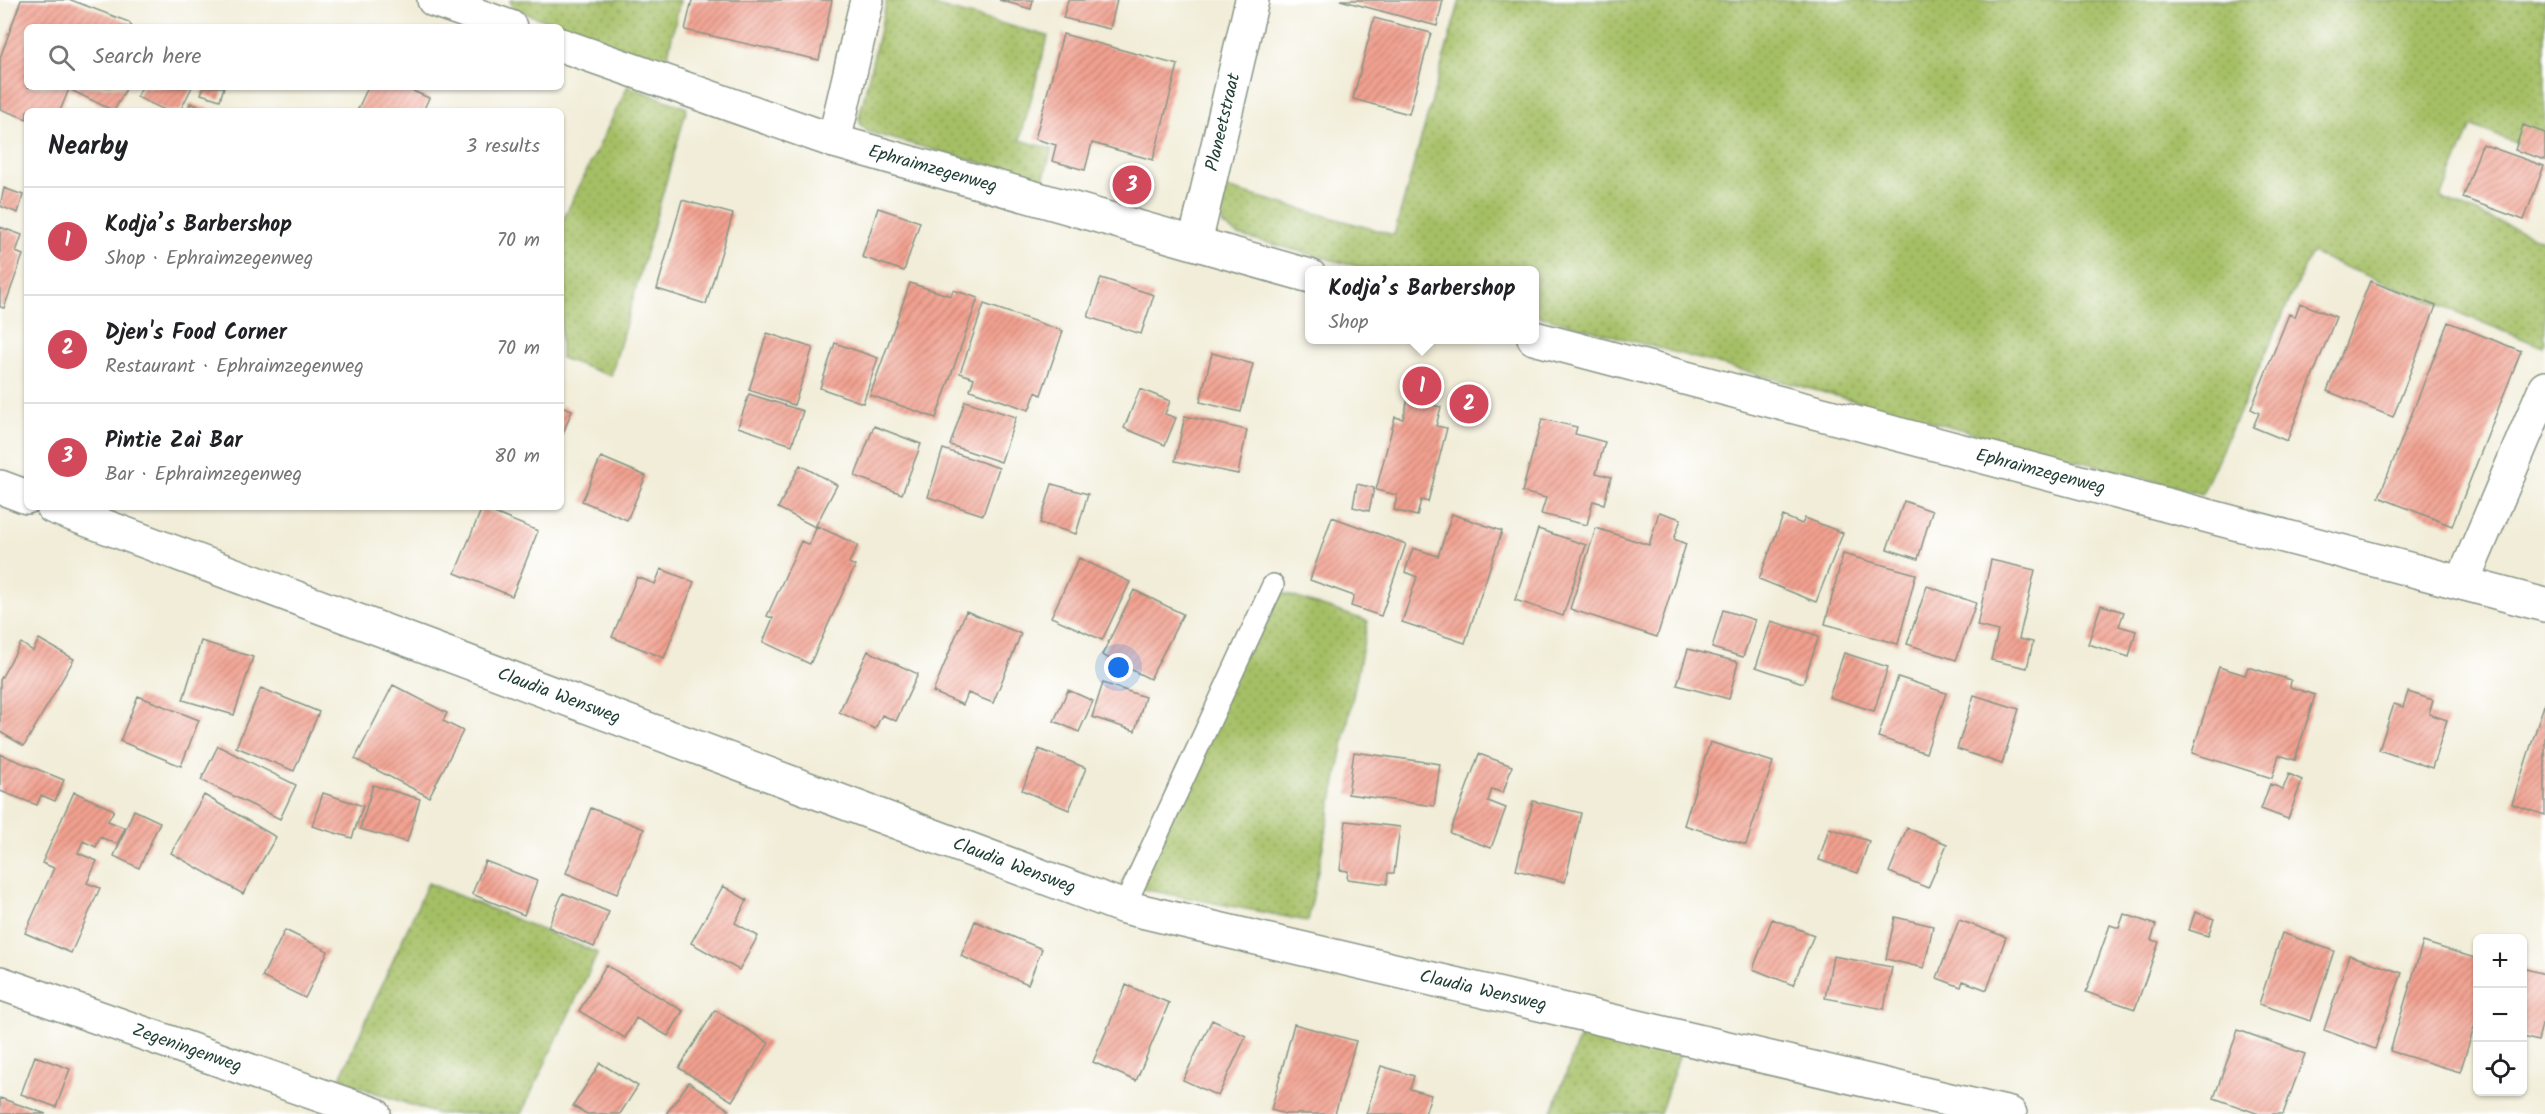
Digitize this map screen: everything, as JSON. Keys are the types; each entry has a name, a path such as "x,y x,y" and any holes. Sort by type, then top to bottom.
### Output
{"street":[{"path":"434,0 495,15"},
{"path":"834,141 867,0"},
{"name":"Planeetstraat","path":"1195,243 1252,0"},
{"name":"Ephraimzegenweg","path":"564,46 834,141 1305,275"},
{"name":"Ephraimzegenweg","path":"1539,339 2545,604"},
{"path":"2462,583 2545,388"},
{"path":"0,487 24,496"},
{"name":"Claudia Wensweg","path":"61,510 1124,908 2010,1114"},
{"name":"Zegeningenweg","path":"0,982 374,1114"}],"lane":[{"path":"1124,908 1273,585"}],"green space":[{"path":"510,0 680,0 666,64 564,27 564,24 555,24 513,9"},
{"path":"887,0 914,0 1048,36 1020,140 1052,149 1043,180 868,132 861,125 859,118"},
{"path":"1460,0 2545,0 2545,154 2472,126 2441,198 2545,241 2545,343 2543,347 2311,253 2202,494 1539,316 1539,266 1355,266 1238,235 1223,225 1218,208 1219,186 1394,235"},
{"path":"628,86 687,108 611,376 564,359 564,218"},
{"path":"1267,588 1368,621 1308,921 1121,885"},
{"path":"428,883 598,953 521,1114 437,1114 339,1080"},
{"path":"1583,1028 1680,1053 1660,1114 1551,1114"}],"building":[{"path":"21,0 71,0 130,24 24,24 24,90 69,90 61,108 24,108 24,118 0,109 0,58"},
{"path":"692,0 832,0 819,60 685,30"},
{"path":"999,0 1033,0 1031,9"},
{"path":"1068,0 1117,0 1110,29 1063,18"},
{"path":"1340,0 1443,0 1437,26"},
{"path":"1374,18 1431,33 1409,114 1353,99"},
{"path":"1063,34 1178,65 1153,160 1092,143 1085,170 1052,161 1056,145 1035,139"},
{"path":"71,90 125,90 116,108 108,108"},
{"path":"140,90 190,90 182,108 161,108 137,97"},
{"path":"203,90 223,90 220,100 201,94"},
{"path":"367,90 411,90 429,98 424,108 358,108"},
{"path":"190,103 205,108 189,108"},
{"path":"2523,125 2545,133 2545,160 2515,150"},
{"path":"2482,144 2544,166 2524,220 2463,198"},
{"path":"4,188 23,195 18,213 0,206"},
{"path":"682,200 733,214 706,304 657,289"},
{"path":"878,208 920,222 904,271 862,257"},
{"path":"0,227 22,235 16,252 23,255 4,308 0,307"},
{"path":"1101,278 1154,295 1141,334 1088,317"},
{"path":"2370,281 2436,306 2393,417 2327,391"},
{"path":"910,283 951,296 953,290 978,298 936,418 870,395"},
{"path":"2300,303 2336,317 2287,441 2253,427 2259,413 2251,409 2289,314 2295,317"},
{"path":"984,304 1063,331 1041,395 1036,392 1029,410 970,390 974,378 960,373"},
{"path":"2448,322 2521,351 2452,526 2379,497"},
{"path":"767,333 813,348 794,405 749,390"},
{"path":"835,343 878,358 863,403 820,388"},
{"path":"1212,353 1253,364 1241,412 1200,402"},
{"path":"1140,389 1170,401 1165,414 1176,418 1165,445 1124,428"},
{"path":"749,394 803,411 792,445 738,427"},
{"path":"1408,399 1441,407 1436,426 1447,428 1428,502 1421,500 1417,516 1394,510 1397,495 1376,490 1395,417 1403,419"},
{"path":"965,401 1016,417 1001,462 950,445"},
{"path":"564,407 572,410 564,431"},
{"path":"1185,416 1247,430 1238,474 1175,461"},
{"path":"1542,419 1577,427 1575,434 1605,442 1596,473 1611,477 1604,504 1593,501 1587,525 1541,514 1546,498 1522,492"},
{"path":"874,426 921,444 902,494 855,476"},
{"path":"943,449 999,468 983,515 928,497"},
{"path":"601,457 646,476 627,520 582,501"},
{"path":"800,465 837,485 815,527 778,508"},
{"path":"1052,484 1088,494 1076,534 1040,523"},
{"path":"1357,484 1374,488 1369,511 1353,507"},
{"path":"1904,501 1932,511 1918,559 1887,549"},
{"path":"481,510 487,510 538,531 512,596 455,573"},
{"path":"1659,512 1681,519 1674,539 1686,544 1657,637 1570,609 1596,528 1649,545"},
{"path":"1452,514 1502,531 1465,643 1402,622 1417,577 1405,572 1413,548 1438,556"},
{"path":"1783,516 1802,524 1805,518 1843,533 1816,602 1759,579"},
{"path":"1332,517 1406,544 1381,616 1351,606 1354,596 1310,580"},
{"path":"817,526 858,545 849,563 855,566 810,664 763,642 773,618 767,616 801,541 809,545"},
{"path":"1538,529 1586,545 1563,616 1515,600"},
{"path":"1843,554 1916,574 1898,644 1825,624"},
{"path":"1079,558 1130,582 1102,640 1051,617"},
{"path":"1991,560 2035,570 2019,639 2033,642 2027,668 1991,660 1998,631 1977,626"},
{"path":"661,569 694,582 664,658 612,637 637,577 655,584"},
{"path":"1927,586 1976,603 1956,660 1907,644"},
{"path":"1134,590 1183,614 1150,679 1102,655"},
{"path":"2101,605 2124,612 2119,626 2136,631 2129,657 2088,644"},
{"path":"1723,610 1755,620 1743,657 1712,648"},
{"path":"966,611 1021,634 993,703 968,693 963,705 933,692"},
{"path":"1771,621 1819,636 1803,683 1756,667"},
{"path":"39,639 74,659 24,746 0,732 0,680 21,643 33,651"},
{"path":"201,641 253,657 234,715 183,700"},
{"path":"1688,649 1738,662 1729,699 1677,685"},
{"path":"868,651 918,674 896,721 882,715 875,729 839,712"},
{"path":"1844,653 1888,667 1874,711 1829,697"},
{"path":"2219,667 2245,675 2248,667 2291,680 2290,687 2315,695 2295,760 2279,755 2272,778 2192,753"},
{"path":"1898,677 1946,693 1926,753 1878,737"},
{"path":"1103,683 1145,697 1135,731 1092,717"},
{"path":"393,685 447,713 443,721 463,731 429,797 355,759"},
{"path":"261,688 319,712 294,771 236,747"},
{"path":"1068,690 1093,701 1079,732 1054,721"},
{"path":"2408,692 2433,700 2429,714 2447,720 2432,768 2379,750 2394,704 2403,707"},
{"path":"1974,695 2019,709 2002,764 1957,749"},
{"path":"138,696 199,720 181,766 120,741"},
{"path":"2545,702 2545,815 2512,804"},
{"path":"1710,742 1773,762 1746,845 1684,825"},
{"path":"218,746 296,785 280,819 201,780"},
{"path":"1039,749 1086,768 1069,810 1022,790"},
{"path":"1354,752 1440,764 1434,806 1348,794"},
{"path":"0,754 64,780 55,801 41,795 37,805 0,791"},
{"path":"1479,754 1512,766 1503,793 1492,789 1488,801 1506,808 1491,848 1450,833"},
{"path":"2289,774 2302,780 2288,819 2261,809 2270,784 2283,789"},
{"path":"373,785 420,799 407,842 360,829"},
{"path":"74,792 114,810 108,821 125,828 117,844 100,837 96,847 83,841 78,853 97,861 87,883 100,888 71,953 25,933 54,868 42,863"},
{"path":"323,793 363,806 352,838 312,826"},
{"path":"204,795 276,837 243,894 171,853"},
{"path":"1533,801 1581,813 1565,882 1516,870"},
{"path":"591,808 644,829 617,894 566,873"},
{"path":"134,810 160,822 139,868 114,856"},
{"path":"1346,821 1400,827 1394,873 1388,873 1387,884 1347,879 1348,871 1340,870"},
{"path":"1829,828 1869,841 1858,873 1819,860"},
{"path":"1907,828 1947,844 1928,888 1889,872"},
{"path":"485,861 537,881 524,915 472,894"},
{"path":"723,886 747,900 735,923 758,936 739,970 691,943"},
{"path":"563,893 609,912 594,947 548,927"},
{"path":"2195,912 2214,919 2208,936 2189,930"},
{"path":"2124,914 2156,925 2151,940 2159,942 2135,1009 2086,992 2110,925 2119,928"},
{"path":"1895,917 1933,926 1924,968 1886,959"},
{"path":"1772,919 1814,935 1793,985 1753,969"},
{"path":"1959,920 2006,937 1987,990 1963,981 1961,987 1937,978"},
{"path":"975,921 1042,949 1028,984 961,956"},
{"path":"285,930 328,951 305,998 262,977"},
{"path":"2282,933 2334,951 2311,1021 2259,1004"},
{"path":"2423,942 2473,957 2473,1031 2460,1072 2390,1051"},
{"path":"2349,955 2402,973 2375,1049 2324,1030"},
{"path":"1833,956 1892,967 1884,1009 1825,998"},
{"path":"606,965 683,1011 668,1036 636,1018 625,1038 579,1011"},
{"path":"2527,969 2545,974 2545,1025 2542,1024 2538,1041 2527,1038"},
{"path":"1126,985 1169,1003 1136,1081 1093,1062"},
{"path":"715,1010 769,1043 732,1101 679,1068"},
{"path":"1212,1020 1246,1036 1218,1096 1183,1080"},
{"path":"1294,1024 1356,1041 1335,1114 1285,1114 1271,1110"},
{"path":"2238,1030 2305,1054 2283,1114 2259,1114 2214,1098"},
{"path":"35,1056 70,1069 56,1107 21,1094"},
{"path":"600,1063 638,1086 620,1114 587,1114 573,1106"},
{"path":"1381,1066 1414,1076 1410,1089 1431,1095 1425,1114 1366,1114"},
{"path":"689,1082 729,1110 726,1114 666,1114"},
{"path":"0,1098 46,1114 0,1114"}],"place":[{"name":"Pintie Zai Bar","path":"1132,185"},
{"name":"Kodja’s Barbershop","path":"1422,386"},
{"name":"Djen's Food Corner","path":"1469,404"}]}
